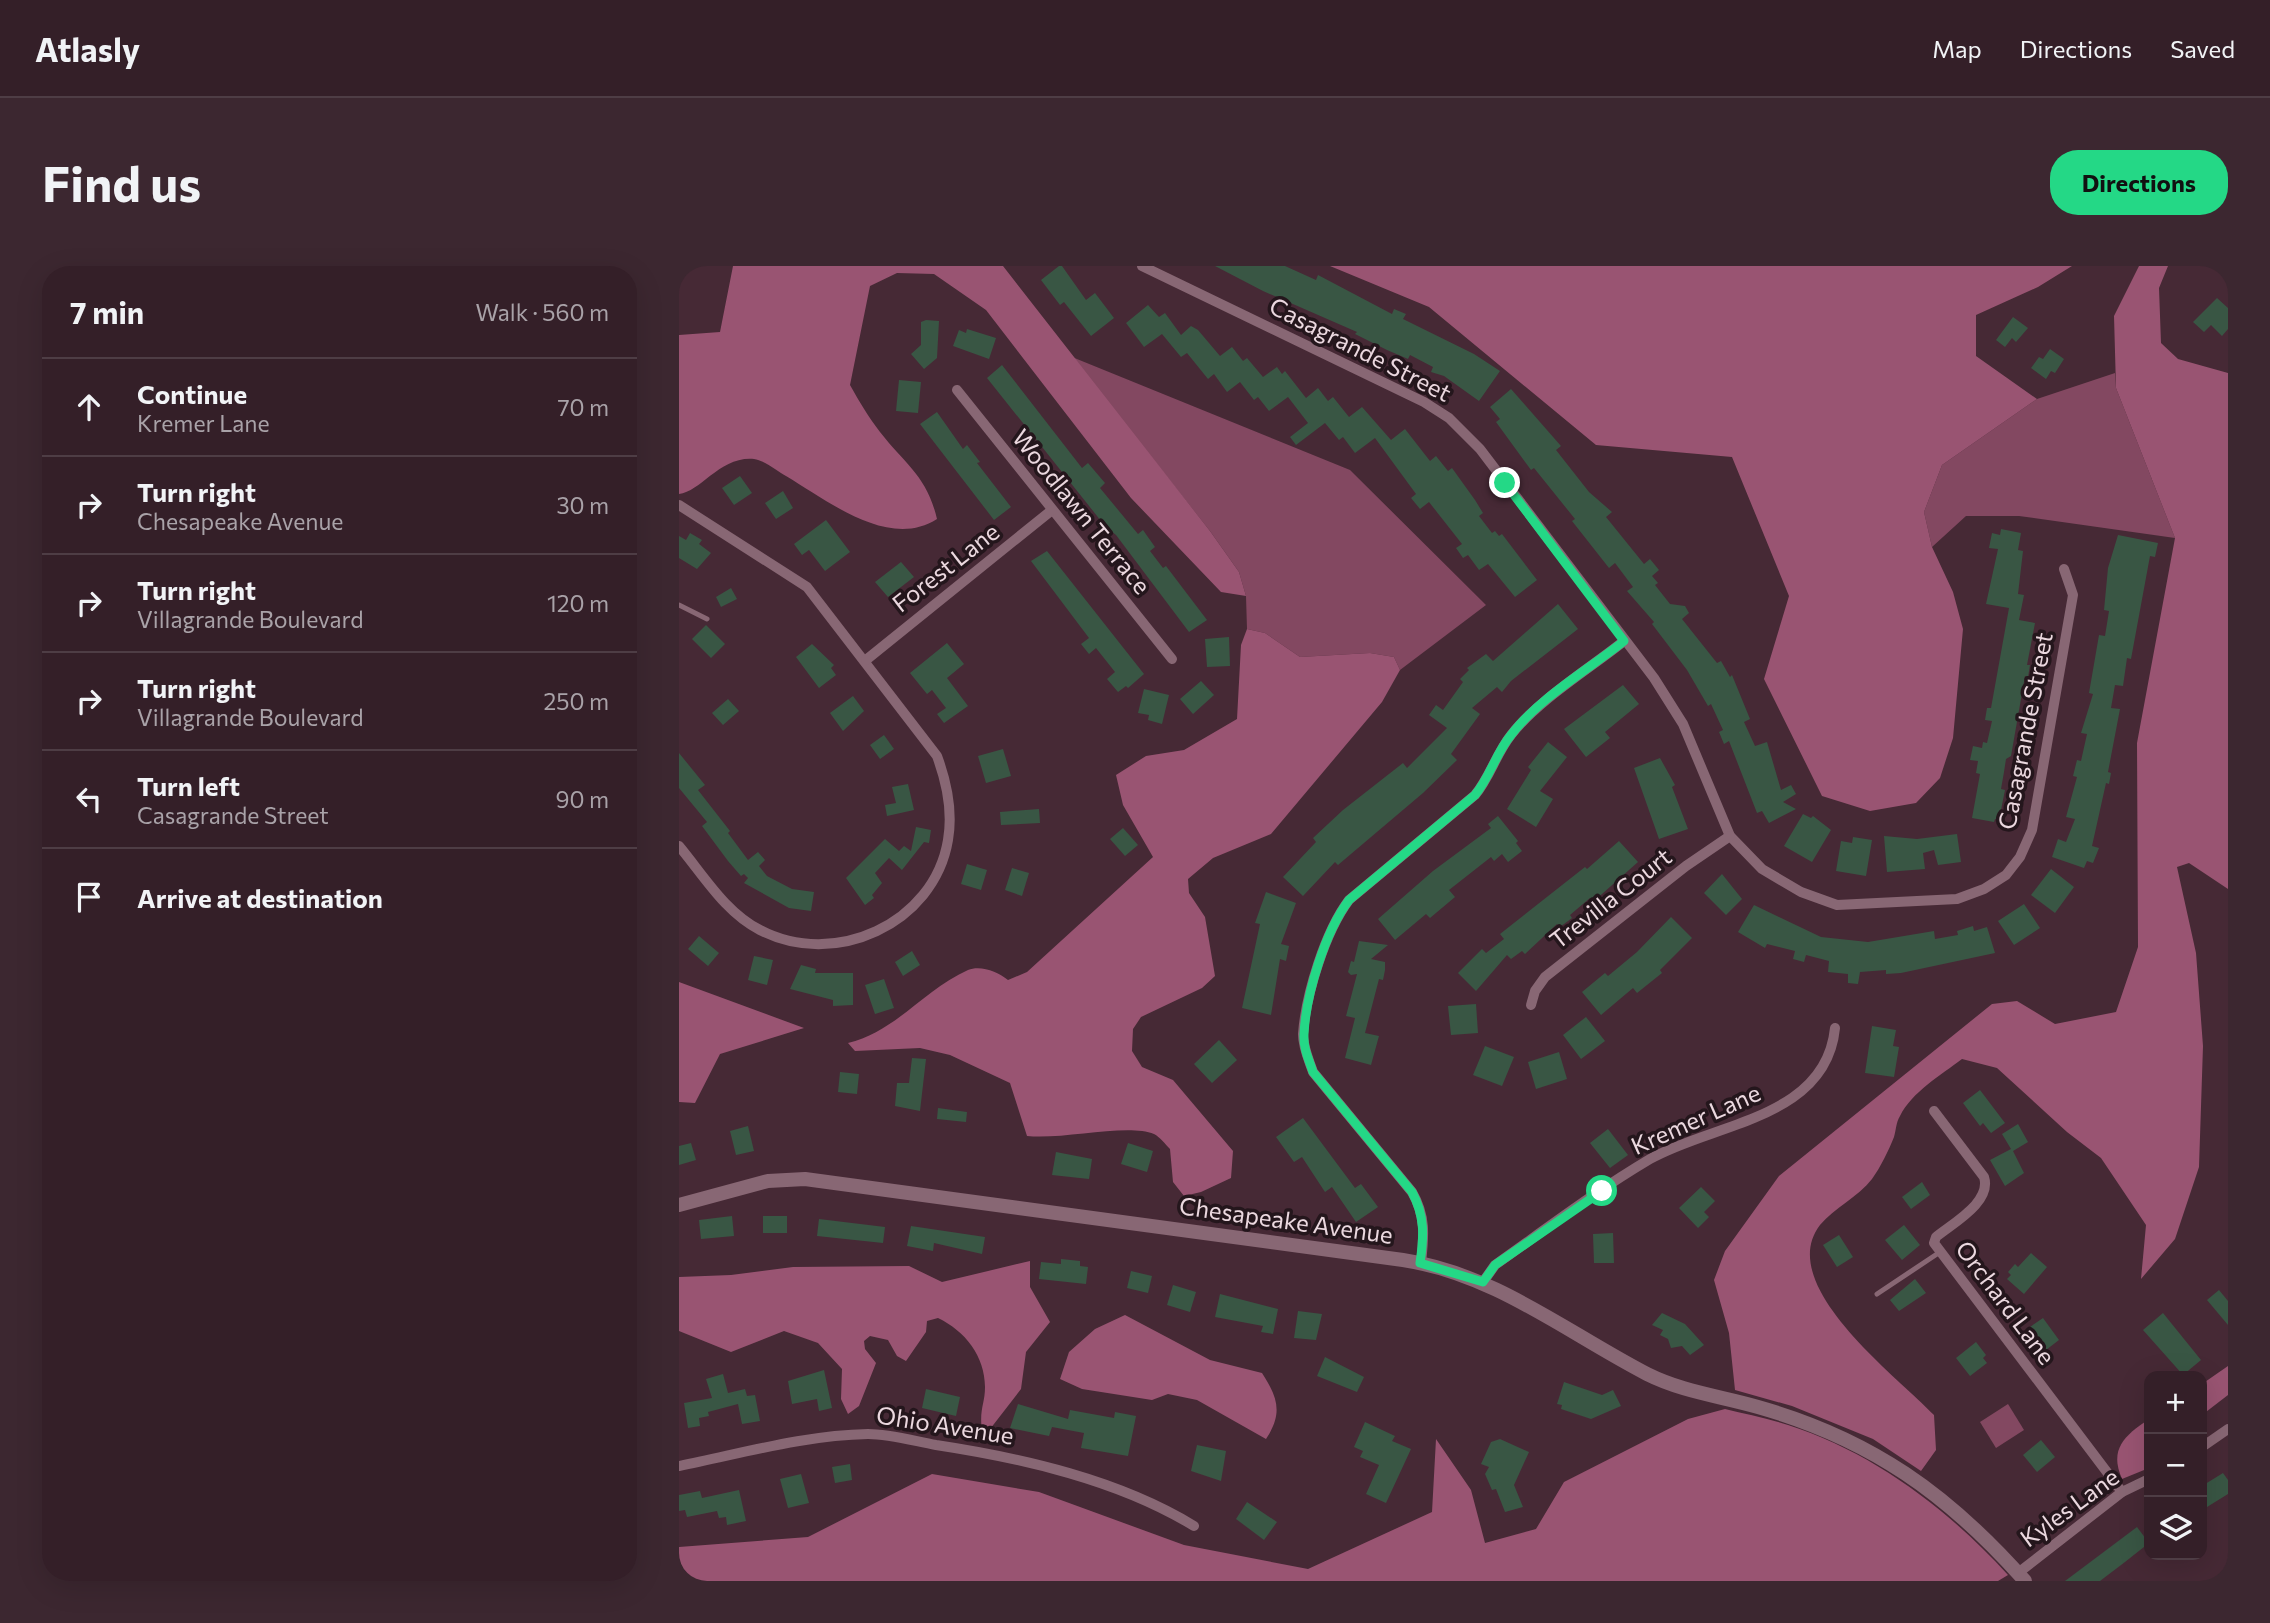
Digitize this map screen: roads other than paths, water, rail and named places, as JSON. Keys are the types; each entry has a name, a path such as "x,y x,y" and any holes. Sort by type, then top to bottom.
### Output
{"street":[{"name":"Casagrande Street","path":"1142,266 1424,402 1449,418 1480,449 1654,678 1683,724 1730,836 1762,869 1801,892 1837,905 1957,899 1984,889 2006,874 2020,857 2032,830 2073,595 2064,569"},
{"name":"Woodlawn Terrace","path":"957,390 1172,659"},
{"path":"679,505 797,578 866,660 937,756 949,796 948,842 930,885 906,914 880,931 855,940 821,945 785,941 760,930 735,914 683,860 679,846"},
{"name":"Forest Lane","path":"866,660 1052,510"},
{"path":"1420,1263 1424,1236 1422,1210 1412,1192 1313,1072 1304,1048 1306,1018 1325,940 1334,920 1349,900 1475,795 1487,781 1509,736 1525,719 1624,641"},
{"name":"Trevilla Court","path":"1531,1006 1535,991 1545,977 1686,866 1730,836"},
{"name":"Kremer Lane","path":"1483,1282 1495,1265 1650,1159 1752,1119 1793,1097 1828,1059 1835,1028"},
{"name":"Orchard Lane","path":"1934,1111 1984,1177 1987,1185 1985,1194 1934,1239 1940,1252 2122,1492"},
{"name":"Chesapeake Avenue","path":"679,1205 768,1181 805,1179 1420,1263 1483,1282 1664,1382 1718,1399 1757,1406 1837,1432 1939,1497 1971,1524 2022,1577"},
{"path":"2207,1444 2228,1429"},
{"name":"Ohio Avenue","path":"679,1466 837,1436 873,1434 1002,1454 1035,1463 1130,1495 1170,1511 1194,1525"},
{"name":"Kyles Lane","path":"2022,1577 2122,1492 2144,1481"}],"lane":[{"path":"679,605 707,620"},
{"path":"1877,1294 1940,1252"}]}
